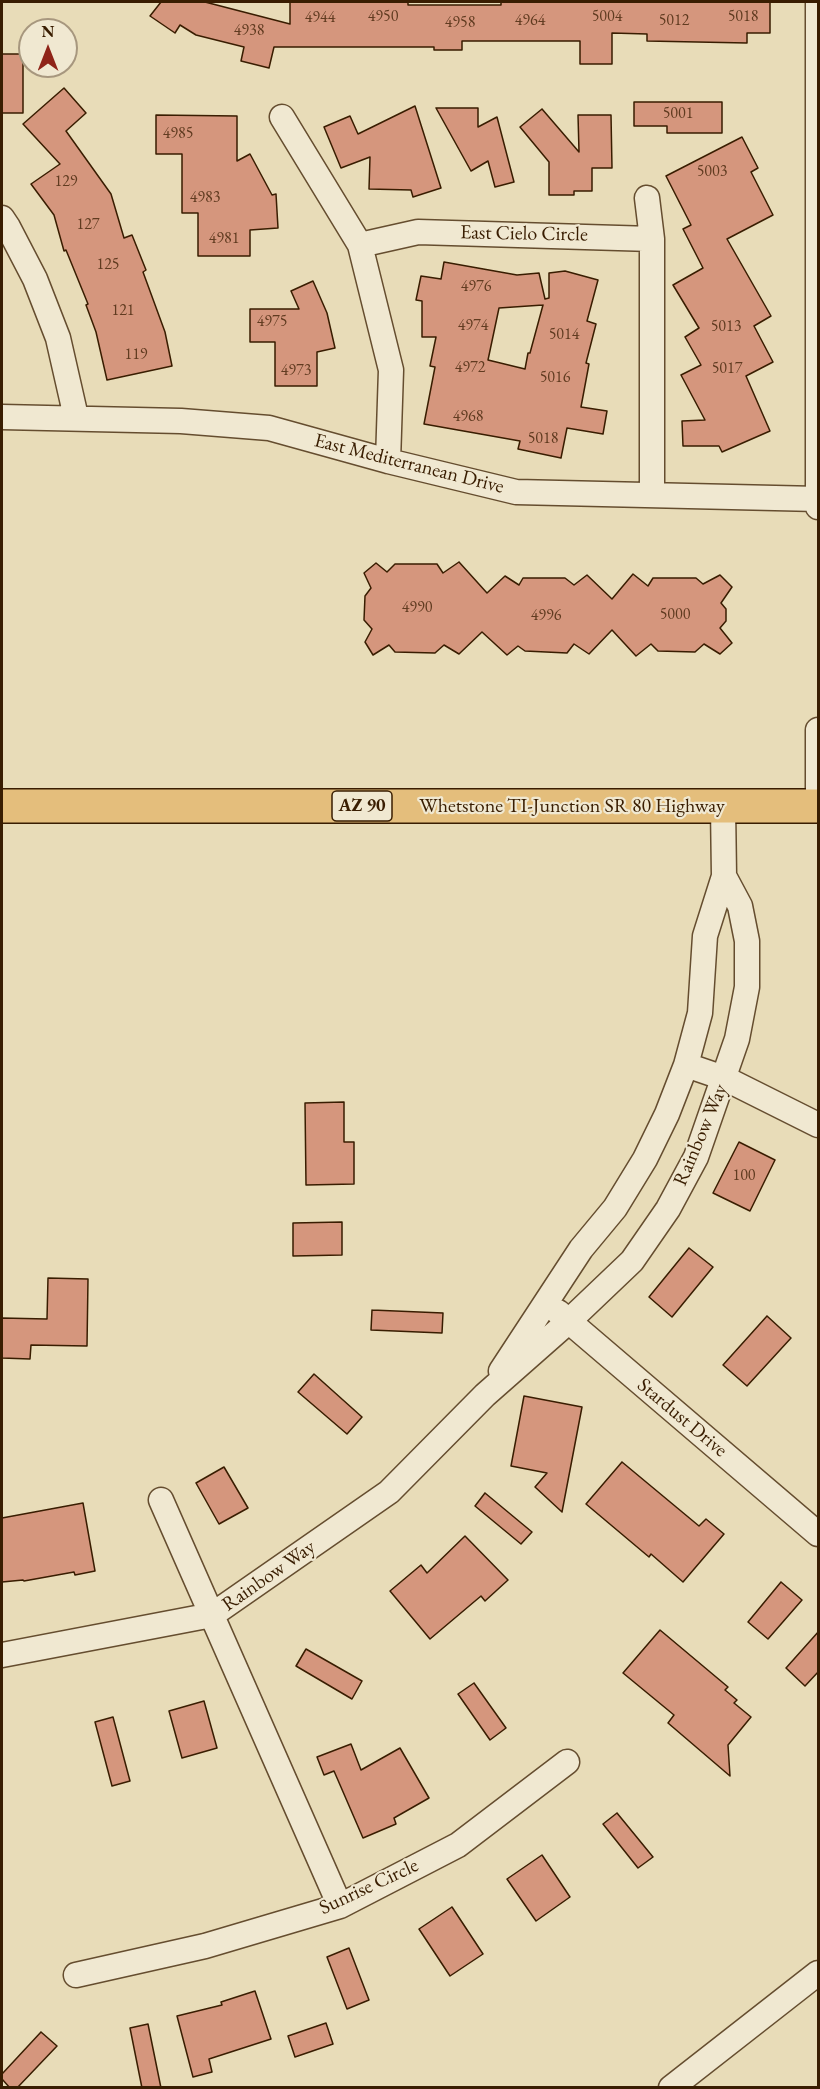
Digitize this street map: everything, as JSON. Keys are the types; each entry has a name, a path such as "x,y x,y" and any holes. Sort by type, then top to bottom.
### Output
{"highway":[{"name":"Whetstone TI-Junction SR 80 Highway","path":"2,806 818,806"}],"street":[{"path":"818,2 819,507"},
{"path":"282,117 360,245 391,370 388,461"},
{"path":"647,198 652,239 652,495"},
{"path":"2,218 9,227 35,279 58,338 76,417"},
{"name":"East Cielo Circle","path":"360,245 418,232 652,239"},
{"name":"East Mediterranean Drive","path":"2,417 180,421 269,428 388,461 516,492 818,499"},
{"path":"818,806 819,730"},
{"name":"Rainbow Way","path":"485,1395 580,1249 615,1208 645,1159 667,1114 686,1065 700,1013 705,936 724,876 723,807"},
{"name":"Rainbow Way","path":"2,1655 212,1615 389,1492 485,1395 569,1321 632,1261 668,1209 696,1157 737,1039 747,987 747,941 740,906 724,876"},
{"path":"686,1065 724,1078 819,1125"},
{"name":"Stardust Drive","path":"546,1301 819,1534"},
{"path":"161,1500 340,1906"},
{"name":"Sunrise Circle","path":"76,1975 205,1946 340,1906 459,1845 567,1762"},
{"path":"671,2087 819,1973"}],"building":[{"path":"161,2 205,2 290,24 290,2 501,5 501,2 770,2 770,33 747,33 747,43 647,41 647,34 612,33 612,64 580,64 580,41 462,41 462,50 434,50 434,47 274,47 269,68 241,61 244,47 196,35 180,25 175,33 150,16"},
{"path":"2,54 18,54 18,78 23,78 23,113 2,113"},
{"path":"64,88 86,113 66,131 111,194 124,238 132,235 146,270 143,272 165,332 172,366 107,380 96,332 86,305 88,304 66,250 64,251 54,215 31,184 60,164 23,124"},
{"path":"634,102 722,102 722,133 667,133 667,126 634,126"},
{"path":"415,106 441,188 413,197 411,190 369,189 370,157 341,168 324,127 350,116 358,134"},
{"path":"436,108 478,108 478,127 497,117 514,182 495,187 488,161 471,171"},
{"path":"542,109 579,152 578,115 611,115 612,168 592,168 592,191 574,191 574,195 549,195 549,162 520,127"},
{"path":"156,115 237,116 237,161 250,154 272,195 276,194 278,228 250,230 250,256 198,256 198,213 182,213 182,154 156,154"},
{"path":"742,137 758,168 751,172 773,215 727,239 771,316 754,326 773,362 746,376 770,431 722,452 719,446 683,446 682,421 705,420 681,375 701,365 685,337 699,328 673,285 703,268 683,229 691,225 666,176"},
{"path":"444,262 517,275 539,273 545,299 549,298 549,273 565,271 598,280 587,321 596,324 586,363 589,364 581,407 607,411 603,434 567,428 561,458 518,449 520,441 424,424 435,367 430,366 436,337 422,337 422,301 416,300 421,276 441,279","holes":["543,305 530,353 528,353 525,369 488,360 499,308"]},
{"path":"313,281 327,313 335,348 317,352 317,386 275,386 275,342 250,342 250,309 299,309 291,291"},
{"path":"459,562 487,593 505,576 519,585 523,578 565,578 574,585 587,575 612,599 633,574 648,586 653,578 696,578 703,584 720,575 732,587 721,603 726,609 726,621 720,628 732,643 720,654 704,644 695,652 658,651 651,644 636,656 612,630 589,654 574,644 567,653 525,651 518,646 507,655 482,632 459,654 444,645 435,653 395,652 389,645 373,655 365,642 372,629 364,620 365,596 371,588 364,573 376,563 387,572 395,564 437,564 443,573"},
{"path":"344,1102 344,1142 354,1142 354,1184 306,1185 305,1103"},
{"path":"739,1142 775,1160 750,1211 713,1193"},
{"path":"342,1222 342,1255 293,1256 293,1223"},
{"path":"689,1248 713,1267 672,1317 649,1297"},
{"path":"48,1278 88,1279 87,1346 31,1345 30,1359 2,1358 2,1318 47,1319"},
{"path":"372,1310 443,1313 442,1333 371,1330"},
{"path":"767,1316 791,1338 747,1386 723,1365"},
{"path":"314,1374 362,1417 347,1434 298,1392"},
{"path":"524,1396 582,1407 562,1512 535,1487 547,1473 511,1466"},
{"path":"622,1462 699,1526 706,1519 724,1534 683,1582 651,1554 649,1557 586,1504"},
{"path":"224,1467 248,1508 219,1524 196,1483"},
{"path":"485,1493 532,1532 521,1544 475,1506"},
{"path":"83,1503 95,1571 2,1582 2,1518"},
{"path":"465,1536 508,1580 485,1601 481,1596 430,1639 390,1591 421,1565 427,1573"},
{"path":"781,1582 802,1600 768,1639 748,1622"},
{"path":"660,1630 728,1687 725,1690 737,1700 734,1703 751,1717 728,1745 730,1776 668,1723 674,1715 623,1673"},
{"path":"819,1631 819,1671 805,1686 786,1668"},
{"path":"306,1649 362,1681 352,1699 296,1666"},
{"path":"474,1683 506,1728 490,1740 458,1694"},
{"path":"204,1701 217,1748 182,1758 169,1711"},
{"path":"113,1717 130,1781 112,1786 95,1722"},
{"path":"351,1744 361,1770 400,1748 429,1798 394,1818 396,1824 363,1838 334,1771 324,1775 317,1757"},
{"path":"617,1813 653,1857 638,1868 603,1824"},
{"path":"542,1855 570,1897 536,1921 507,1879"},
{"path":"452,1907 483,1954 450,1976 419,1929"},
{"path":"349,1948 369,2000 347,2009 327,1957"},
{"path":"255,1991 271,2039 209,2059 212,2072 193,2077 177,2016 222,2005 221,2002"},
{"path":"326,2023 333,2044 295,2057 288,2036"},
{"path":"148,2024 161,2088 142,2088 130,2028"},
{"path":"41,2032 57,2046 17,2088 10,2088 2,2079 2,2074"}]}
